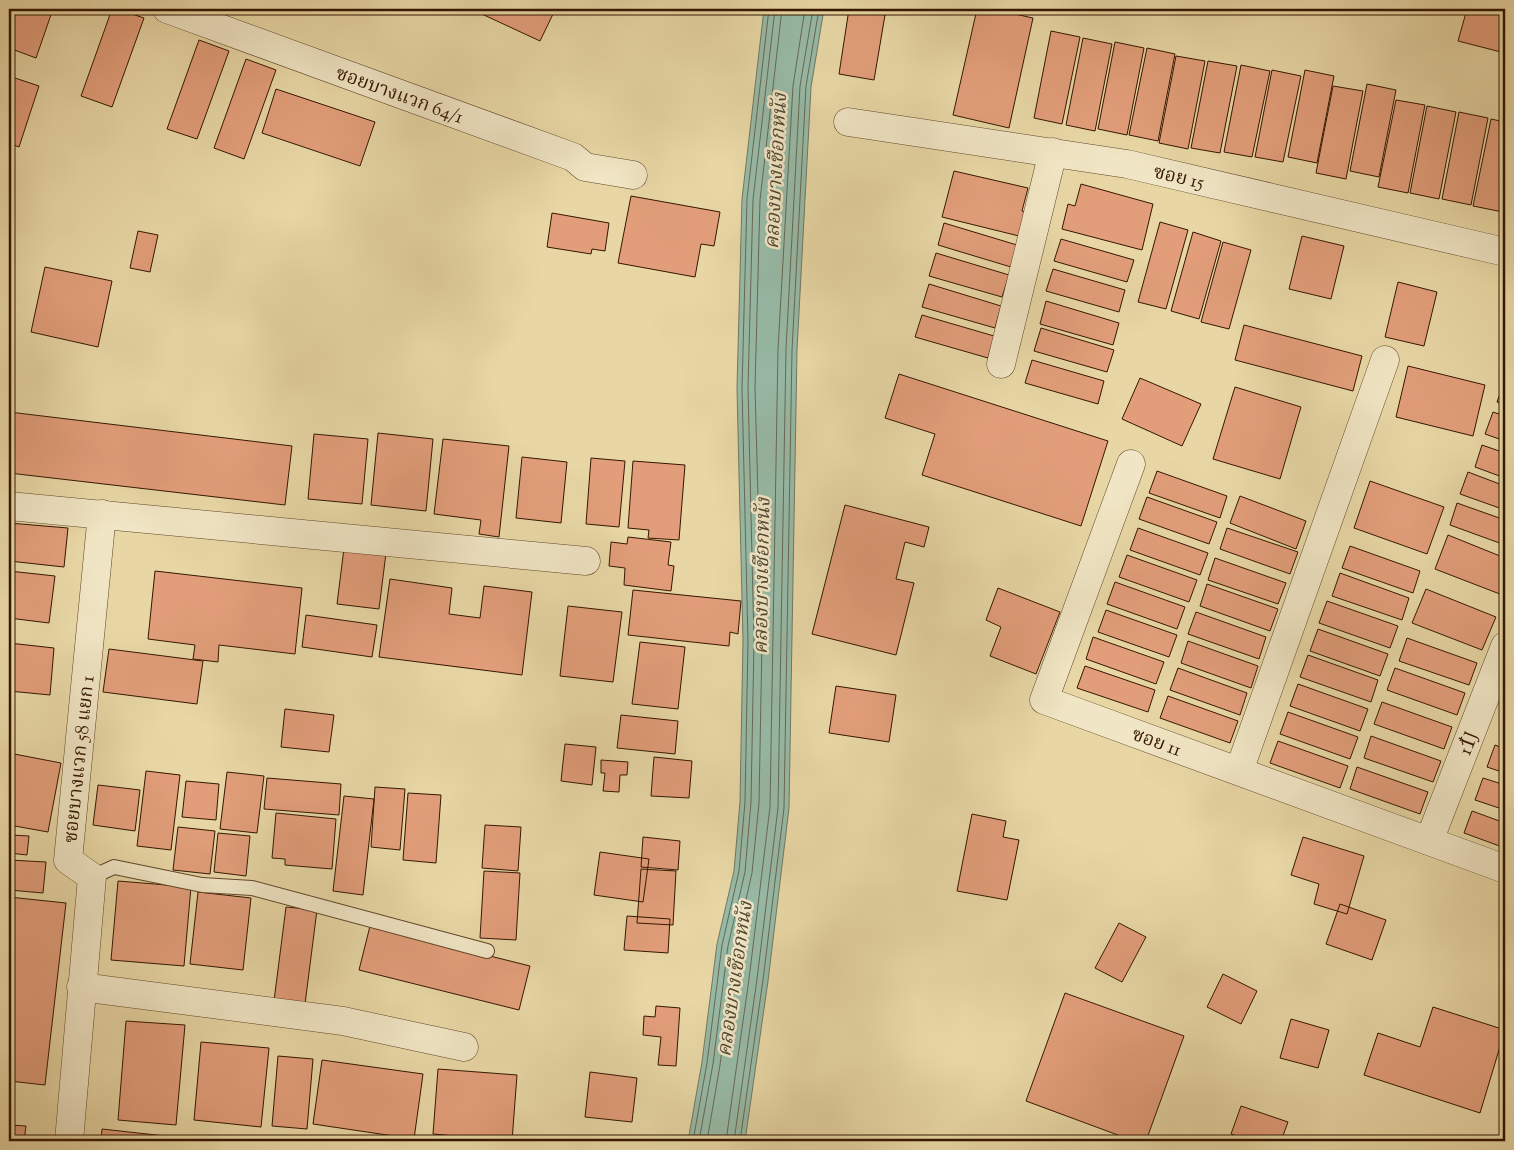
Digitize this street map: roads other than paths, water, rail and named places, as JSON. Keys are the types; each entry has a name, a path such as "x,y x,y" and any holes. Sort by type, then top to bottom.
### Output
{"street":[{"name":"ซอยบางแวก 64/1","path":"167,9 573,157 585,167 633,175"},
{"name":"ซอย 15","path":"848,122 1127,164 1505,252"},
{"path":"1001,364 1053,152"},
{"path":"1239,771 1385,360"},
{"name":"ซอย 11","path":"1130,464 1044,700 1505,869"},
{"path":"9,506 586,561"},
{"name":"ซอยบางแวก 58 แยก 1","path":"92,877 68,860 102,514"},
{"name":"11๋J","path":"1429,841 1505,646"},
{"path":"69,1141 92,877"},
{"path":"81,986 343,1021 464,1047"}],"lane":[{"path":"92,877 114,867 202,885 252,888 487,950"}],"water":[{"name":"คลองบางเชือกหนัง","path":"764,9 824,9 811,87 797,350 789,808 768,981 745,1141 688,1141 702,1062 717,944 734,871 740,802 743,641 737,388 742,199"}]}
